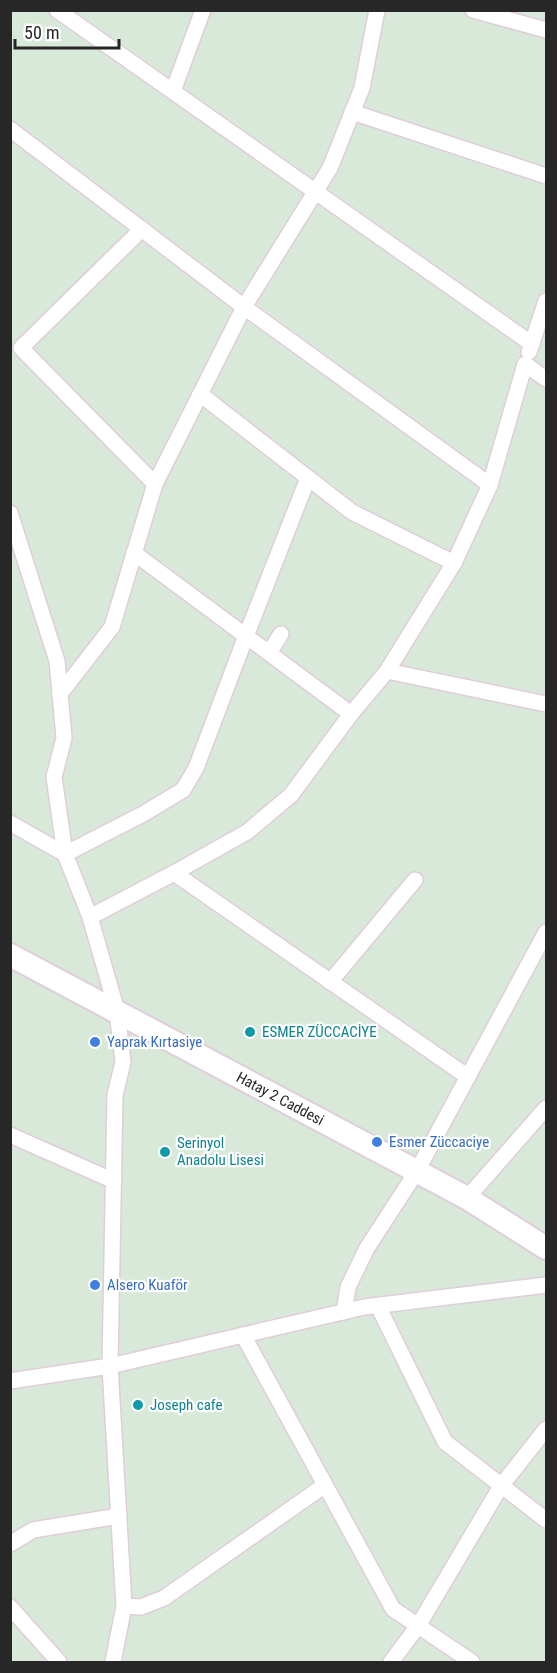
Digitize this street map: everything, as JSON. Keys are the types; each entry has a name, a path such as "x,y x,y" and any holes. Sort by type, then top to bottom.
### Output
{"street":[{"path":"57,10 532,344"},
{"path":"173,91 203,10"},
{"path":"60,694 112,627 155,484 244,307 330,168 362,88 377,10"},
{"path":"473,10 546,30"},
{"path":"352,112 546,176"},
{"path":"10,129 244,307 490,485"},
{"path":"142,229 21,348 155,484"},
{"path":"90,917 247,832 291,795 351,714 387,671 454,563 490,485 546,301"},
{"path":"525,364 546,379"},
{"path":"200,394 352,512 454,563"},
{"path":"65,854 143,814 183,790 196,768 308,478"},
{"path":"10,513 57,661 64,738 54,777 65,854 90,917 117,1011 123,1062 115,1095 110,1366 124,1605 113,1662"},
{"path":"134,553 351,714"},
{"path":"269,653 281,634"},
{"path":"387,671 546,704"},
{"path":"10,823 65,854"},
{"path":"174,873 468,1077"},
{"path":"330,982 415,879"},
{"path":"344,1312 348,1287 367,1248 417,1171 544,942"},
{"name":"Hatay 2 Caddesi","path":"10,955 467,1198 546,1248"},
{"path":"467,1198 546,1108"},
{"path":"10,1135 114,1181"},
{"path":"10,1381 110,1366 344,1312 546,1285"},
{"path":"378,1306 445,1442 546,1520"},
{"path":"243,1335 393,1609 472,1662"},
{"path":"391,1662 418,1626 501,1486 546,1429"},
{"path":"124,1605 141,1607 164,1598 325,1485"},
{"path":"10,1544 33,1530 119,1516"},
{"path":"10,1607 58,1662"}],"place":[{"name":"ESMER ZÜCCACİYE","path":"250,1032"},
{"name":"Yaprak Kırtasiye","path":"95,1042"},
{"name":"Esmer Züccaciye","path":"377,1142"},
{"name":"Serinyol Anadolu Lisesi","path":"165,1152"},
{"name":"Alsero Kuaför","path":"95,1285"},
{"name":"Joseph cafe","path":"138,1405"}]}
